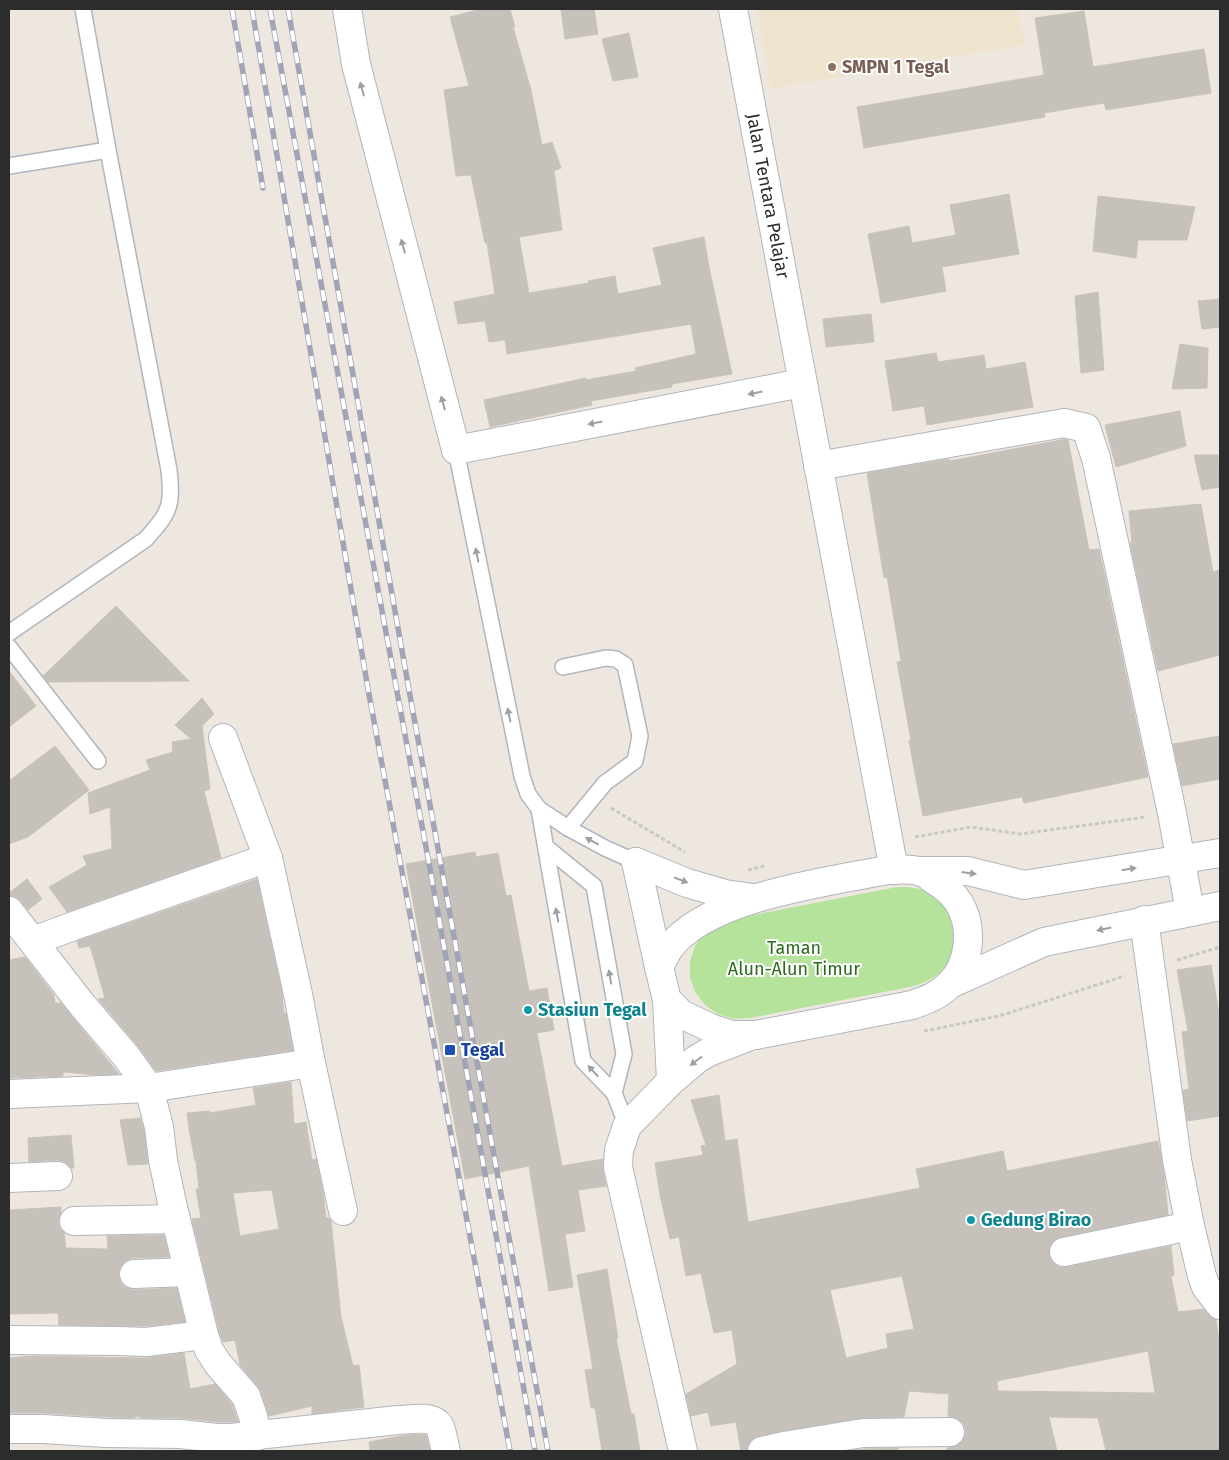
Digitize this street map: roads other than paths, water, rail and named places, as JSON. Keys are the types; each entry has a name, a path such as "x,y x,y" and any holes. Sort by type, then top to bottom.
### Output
{"street":[{"path":"346,9 356,64 456,450 802,383"},
{"name":"Jalan Tentara Pelajar","path":"733,9 818,466 908,871"},
{"path":"818,466 1064,423 1086,428 1098,467 1170,804 1190,911"},
{"path":"223,738 268,858 343,1210"},
{"path":"659,967 668,949 681,936 718,912 754,898 886,870 968,871 1024,885 1220,853"},
{"path":"33,941 268,858"},
{"path":"636,862 687,883 725,894 754,898"},
{"path":"636,862 667,1000 671,1081"},
{"path":"908,871 946,887 959,903 967,923 968,945 962,966 950,984"},
{"path":"683,1451 618,1168 619,1150 627,1126 671,1081 708,1052 736,1040 912,1005 933,998 950,984 1044,942 1144,920 1220,906"},
{"path":"9,910 83,1006 126,1056 150,1088 159,1127 163,1160 204,1336 209,1350 218,1364 246,1396 254,1416 257,1436"},
{"path":"1144,920 1177,1160 1190,1226 1206,1287 1220,1305"},
{"path":"667,1000 681,1014 714,1029 732,1035 756,1035"},
{"path":"9,1094 150,1088 311,1063"},
{"path":"9,1178 58,1176"},
{"path":"74,1221 176,1219"},
{"path":"1064,1252 1190,1226"},
{"path":"134,1274 188,1272"},
{"path":"9,1340 146,1342 204,1336"},
{"path":"9,1429 180,1434 216,1438 257,1436 398,1420 426,1419 440,1426 446,1451"},
{"path":"762,1451 863,1433 950,1432"}],"lane":[{"path":"9,632 146,539 166,512 170,499 169,470 83,9"},
{"path":"9,166 108,150"},
{"path":"456,450 522,776 528,794 539,809 568,828 636,862"},
{"path":"9,648 98,761"},
{"path":"563,667 606,658 616,659 625,665 640,736 635,761 605,783 568,828"},
{"path":"539,809 584,1061 614,1093 627,1126"},
{"path":"546,847 594,886 624,1054 614,1093"}],"railway":[{"path":"232,9 263,188"},
{"path":"252,9 368,689 510,1451"},
{"path":"270,9 428,858 535,1451"},
{"path":"288,9 409,690 548,1451"}],"place":[{"name":"SMPN 1 Tegal","path":"832,67"},
{"name":"Stasiun Tegal","path":"528,1010"},
{"name":"Tegal","path":"450,1050"},
{"name":"Gedung Birao","path":"971,1220"}],"park label":[{"name":"Taman Alun-Alun Timur","path":"794,958"}]}
